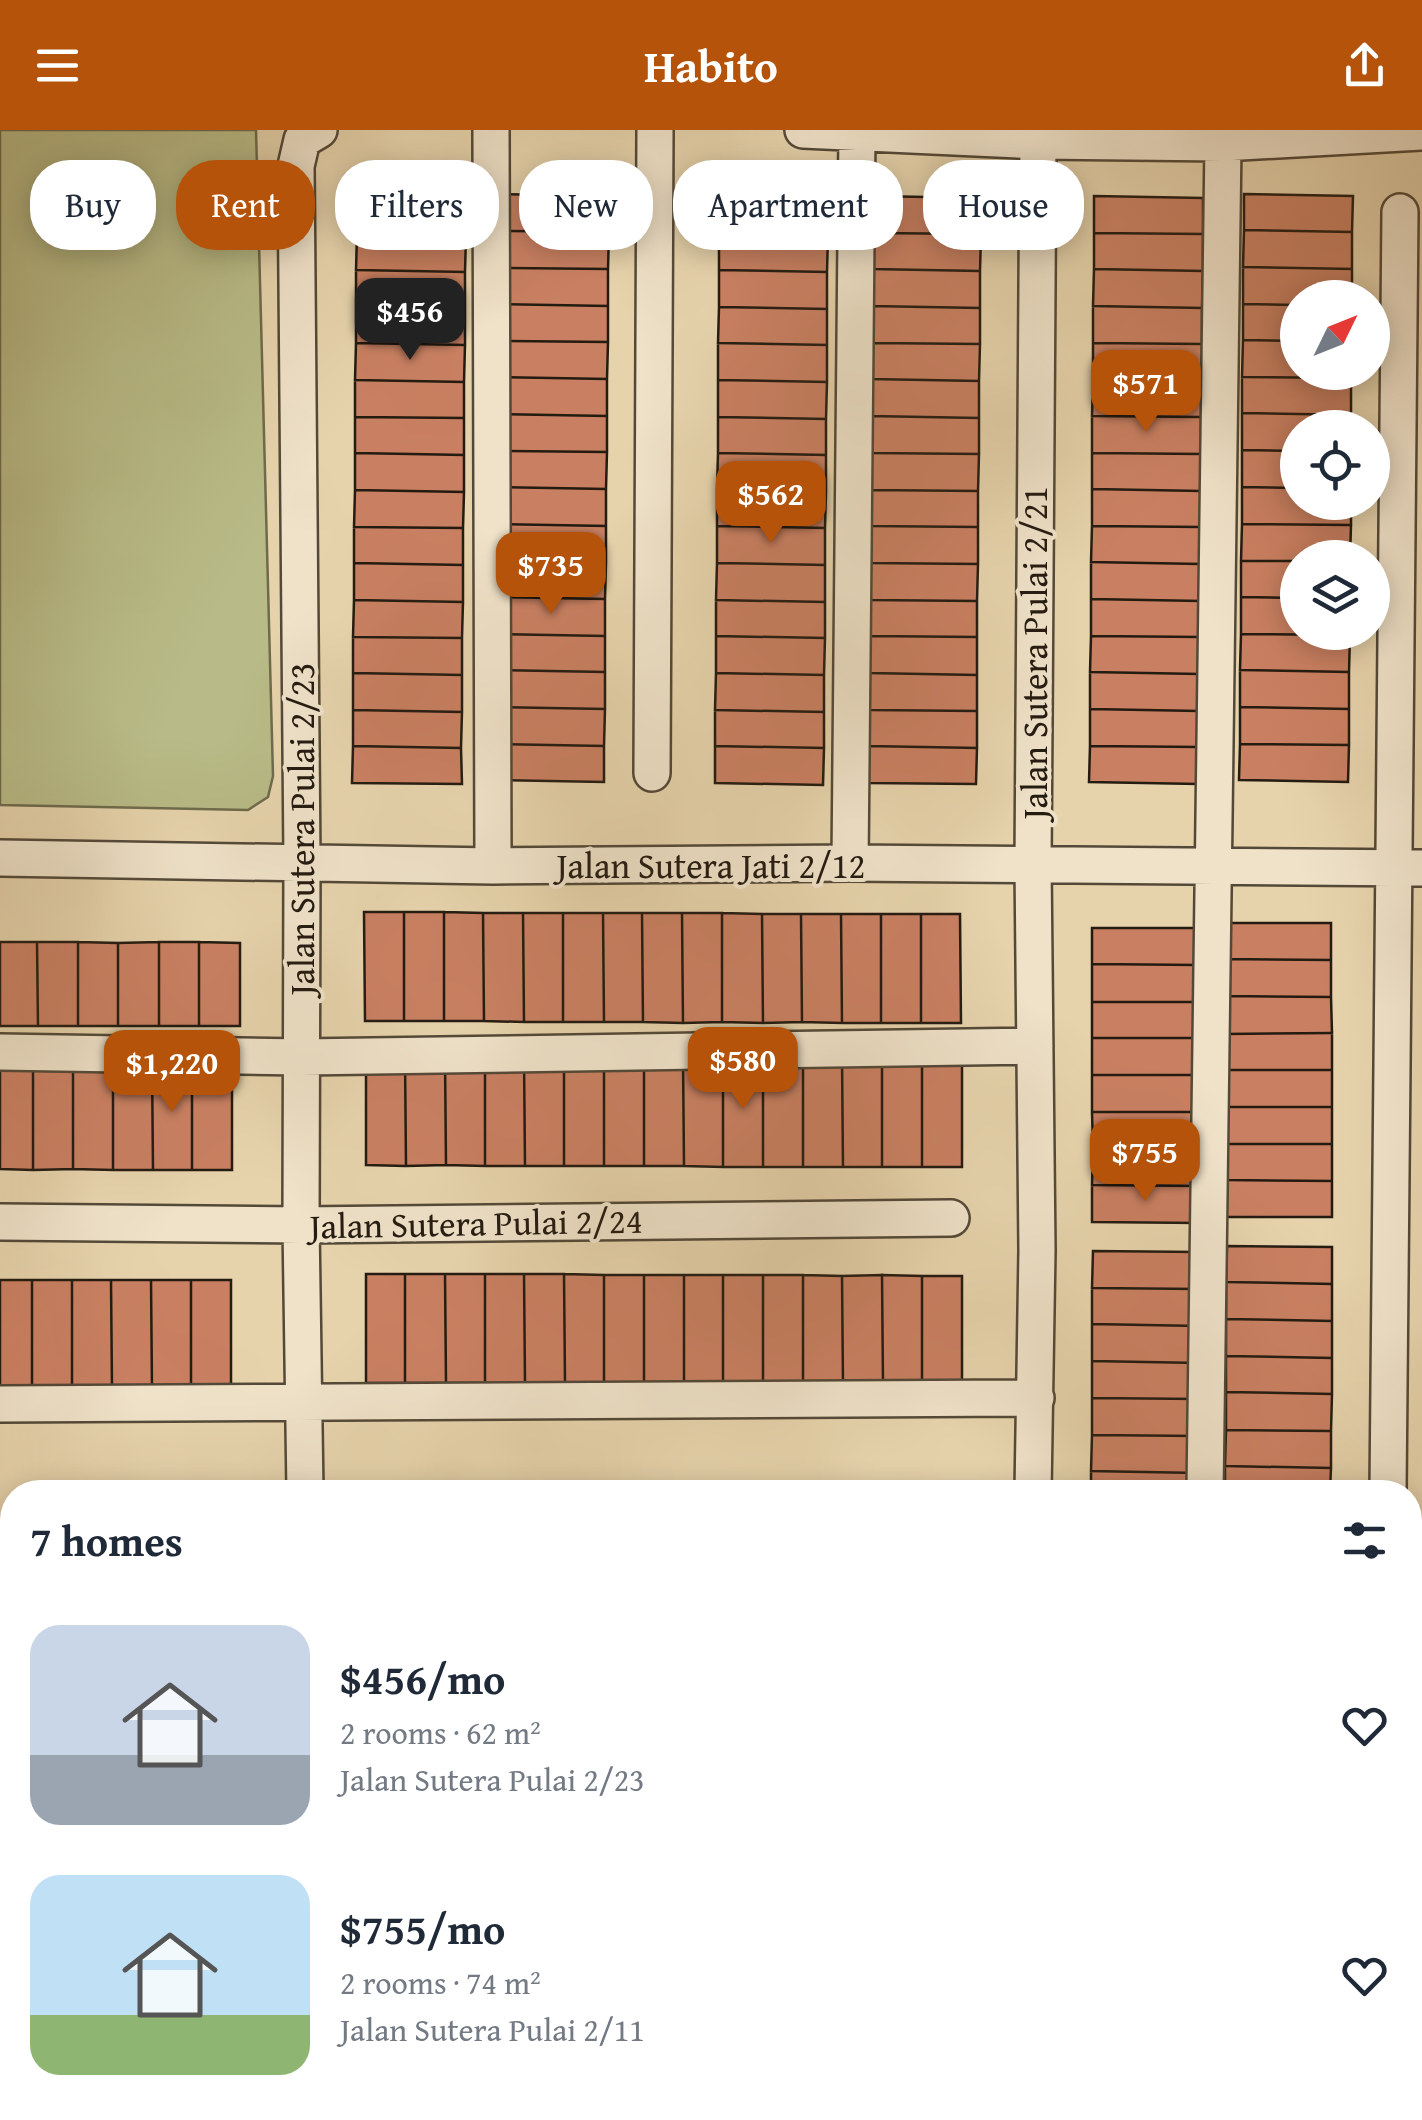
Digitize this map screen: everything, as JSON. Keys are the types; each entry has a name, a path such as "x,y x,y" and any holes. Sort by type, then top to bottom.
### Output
{"street":[{"name":"Jalan Sutera Pulai 2/23","path":"304,1480 296,166 302,140 319,130"},
{"path":"491,130 492,866"},
{"path":"652,772 655,130"},
{"path":"803,130 1038,142 1223,143 1343,133 1422,132"},
{"path":"850,863 857,132"},
{"name":"Jalan Sutera Pulai 2/21","path":"1033,1480 1036,1398 1033,866 1038,142"},
{"path":"1205,1480 1223,143"},
{"path":"1388,1480 1409,869 1400,212"},
{"name":"Jalan Sutera Jati 2/12","path":"0,858 492,866 850,863 1409,869"},
{"path":"0,1052 302,1057 1035,1046"},
{"name":"Jalan Sutera Pulai 2/24","path":"0,1222 301,1225 951,1218"},
{"path":"0,1404 1036,1398"}],"green space":[{"path":"0,130 256,130 257,160 176,160 176,250 259,250 273,776 268,797 248,810 0,805"}],"building":[{"path":"500,194 519,194 519,231 500,231"},
{"path":"1244,194 1353,196 1352,232 1244,230"},
{"path":"1094,196 1203,198 1203,234 1094,233"},
{"path":"903,197 923,197 923,233 903,233"},
{"path":"1244,230 1352,232 1352,269 1243,267"},
{"path":"500,231 519,231 519,250 609,250 608,269 499,268"},
{"path":"903,233 923,233 923,250 981,250 980,271 871,269 872,250 903,250"},
{"path":"1094,233 1203,234 1203,271 1094,269"},
{"path":"357,250 466,250 465,272 356,270"},
{"path":"719,250 828,250 827,272 719,270"},
{"path":"1243,267 1352,269 1352,280 1280,280 1280,305 1243,304"},
{"path":"499,268 608,269 608,306 499,304"},
{"path":"871,269 980,271 980,308 871,306"},
{"path":"1094,269 1203,271 1202,308 1093,306"},
{"path":"356,270 465,272 465,308 356,307"},
{"path":"719,270 827,272 827,309 719,307"},
{"path":"499,304 608,306 608,342 499,341"},
{"path":"1243,304 1280,305 1280,341 1243,340"},
{"path":"871,306 980,308 980,344 871,343"},
{"path":"1093,306 1202,308 1202,344 1093,343"},
{"path":"356,307 465,308 465,345 356,343"},
{"path":"719,307 827,309 827,345 718,343"},
{"path":"1243,340 1280,341 1280,377 1242,377"},
{"path":"499,341 608,342 607,379 498,377"},
{"path":"356,343 465,345 464,382 355,380"},
{"path":"718,343 827,345 827,382 718,380"},
{"path":"871,343 980,344 979,381 870,379"},
{"path":"1093,343 1202,344 1202,381 1093,379"},
{"path":"498,377 607,379 607,416 498,414"},
{"path":"1242,377 1280,377 1280,390 1351,390 1351,410 1242,413"},
{"path":"870,379 979,381 979,418 870,416"},
{"path":"1093,379 1202,381 1201,417 1092,416"},
{"path":"355,380 464,382 464,418 355,417"},
{"path":"718,380 827,382 826,419 718,417"},
{"path":"1242,413 1280,414 1280,451 1242,450"},
{"path":"498,414 607,416 607,452 498,451"},
{"path":"870,416 979,418 979,454 870,453"},
{"path":"1092,416 1201,417 1201,454 1092,453"},
{"path":"355,417 464,418 464,455 355,453"},
{"path":"718,417 826,419 826,455 718,453"},
{"path":"1242,450 1280,451 1280,488 1242,487"},
{"path":"498,451 607,452 606,489 497,487"},
{"path":"355,453 464,455 464,492 355,490"},
{"path":"718,453 826,455 826,492 717,490"},
{"path":"870,453 979,454 978,491 870,490"},
{"path":"1092,453 1201,454 1201,491 1092,489"},
{"path":"497,487 606,489 606,526 497,524"},
{"path":"1242,487 1280,488 1280,520 1351,520 1351,525 1242,524"},
{"path":"1092,489 1201,491 1201,527 1092,526"},
{"path":"355,490 464,492 463,528 354,527"},
{"path":"717,490 826,492 825,528 717,526"},
{"path":"870,490 978,491 978,527 869,526"},
{"path":"497,524 606,526 606,562 497,560"},
{"path":"1242,524 1351,525 1351,540 1280,540 1280,561 1241,561"},
{"path":"717,526 825,528 825,565 717,563"},
{"path":"869,526 978,527 978,564 869,563"},
{"path":"1092,526 1201,527 1200,564 1091,562"},
{"path":"354,527 463,528 463,565 354,563"},
{"path":"497,560 606,562 605,599 497,597"},
{"path":"1241,561 1280,561 1280,598 1241,597"},
{"path":"1091,562 1200,564 1200,601 1091,599"},
{"path":"354,563 463,565 463,602 354,600"},
{"path":"717,563 825,565 825,602 716,600"},
{"path":"869,563 978,564 977,601 869,600"},
{"path":"497,597 605,599 605,636 497,634"},
{"path":"1241,597 1280,598 1280,634 1241,634"},
{"path":"1091,599 1200,601 1200,637 1091,636"},
{"path":"354,600 463,602 462,638 353,637"},
{"path":"716,600 825,602 825,638 716,636"},
{"path":"869,600 977,601 977,637 869,636"},
{"path":"497,634 605,636 605,672 496,670"},
{"path":"1241,634 1280,634 1280,650 1350,650 1349,672 1240,670"},
{"path":"716,636 825,638 824,675 716,673"},
{"path":"869,636 977,637 977,675 868,673"},
{"path":"1091,636 1200,637 1199,674 1090,672"},
{"path":"353,637 462,638 462,675 353,673"},
{"path":"496,670 605,672 605,709 496,707"},
{"path":"1240,670 1349,672 1349,709 1240,707"},
{"path":"1090,672 1199,674 1199,711 1090,709"},
{"path":"353,673 462,675 462,712 353,710"},
{"path":"716,673 824,675 824,712 715,710"},
{"path":"868,673 977,675 977,711 868,710"},
{"path":"496,707 605,709 604,746 496,744"},
{"path":"1240,707 1349,709 1349,745 1240,744"},
{"path":"1090,709 1199,711 1199,747 1090,746"},
{"path":"353,710 462,712 461,748 353,746"},
{"path":"715,710 824,712 824,748 715,746"},
{"path":"868,710 977,711 977,748 868,746"},
{"path":"496,744 604,746 604,782 495,780"},
{"path":"1240,744 1349,745 1348,782 1239,780"},
{"path":"353,746 461,748 462,784 352,783"},
{"path":"715,746 824,748 823,785 715,783"},
{"path":"868,746 977,748 976,784 867,783"},
{"path":"1090,746 1199,747 1198,784 1089,782"},
{"path":"364,912 404,912 404,1021 365,1021"},
{"path":"404,912 444,912 444,1021 404,1021"},
{"path":"444,912 483,913 484,1021 444,1021"},
{"path":"483,913 523,913 524,1022 484,1021"},
{"path":"523,913 563,913 563,1022 524,1022"},
{"path":"563,913 603,913 604,1022 563,1022"},
{"path":"603,913 642,913 643,1022 604,1022"},
{"path":"642,913 682,913 683,1023 643,1022"},
{"path":"682,913 722,913 722,1022 683,1023"},
{"path":"722,913 762,914 763,1023 722,1022"},
{"path":"762,914 801,914 802,1022 763,1023"},
{"path":"801,914 841,914 842,1023 802,1022"},
{"path":"841,914 881,914 881,1023 842,1023"},
{"path":"881,914 921,914 921,1023 881,1023"},
{"path":"921,914 960,914 961,1023 921,1023"},
{"path":"1226,923 1331,923 1331,960 1226,959"},
{"path":"1092,928 1197,928 1197,965 1092,964"},
{"path":"0,942 37,942 38,1026 0,1026"},
{"path":"37,942 78,942 78,1026 38,1026"},
{"path":"78,942 118,943 118,1026 78,1026"},
{"path":"159,942 159,1026 118,1026 118,943"},
{"path":"159,942 199,942 199,1026 159,1026"},
{"path":"199,942 240,943 240,1026 199,1026"},
{"path":"1226,959 1331,960 1331,997 1226,996"},
{"path":"1092,964 1197,965 1197,1002 1092,1002"},
{"path":"1226,996 1331,997 1332,1033 1226,1034"},
{"path":"1092,1002 1197,1002 1198,1038 1092,1038"},
{"path":"1332,1033 1332,1070 1226,1070 1226,1034"},
{"path":"1092,1038 1198,1038 1198,1075 1092,1075"},
{"path":"366,1057 405,1057 406,1166 366,1165"},
{"path":"405,1057 445,1057 446,1165 406,1166"},
{"path":"445,1057 485,1057 485,1166 446,1165"},
{"path":"485,1057 524,1057 525,1166 485,1166"},
{"path":"524,1057 564,1057 564,1166 525,1166"},
{"path":"564,1057 604,1057 604,1166 564,1166"},
{"path":"604,1057 644,1057 644,1166 604,1166"},
{"path":"644,1057 683,1058 684,1166 644,1166"},
{"path":"683,1058 723,1058 723,1167 684,1166"},
{"path":"723,1058 763,1058 763,1167 723,1167"},
{"path":"763,1058 803,1058 803,1167 763,1167"},
{"path":"803,1058 842,1058 843,1167 803,1167"},
{"path":"842,1058 882,1058 882,1167 843,1167"},
{"path":"882,1058 922,1058 922,1167 882,1167"},
{"path":"922,1058 962,1058 962,1167 922,1167"},
{"path":"0,1061 33,1061 33,1170 0,1169"},
{"path":"33,1061 73,1061 73,1169 33,1170"},
{"path":"73,1061 113,1061 113,1170 73,1169"},
{"path":"113,1061 152,1061 153,1170 113,1170"},
{"path":"152,1061 192,1061 192,1170 153,1170"},
{"path":"192,1061 232,1061 232,1170 192,1170"},
{"path":"1226,1070 1332,1070 1332,1107 1226,1107"},
{"path":"1092,1075 1198,1075 1198,1112 1092,1112"},
{"path":"1226,1107 1332,1107 1332,1144 1227,1144"},
{"path":"1092,1112 1198,1112 1198,1149 1093,1149"},
{"path":"1227,1144 1332,1144 1332,1181 1226,1180"},
{"path":"1093,1149 1198,1149 1198,1186 1092,1185"},
{"path":"1226,1180 1332,1181 1332,1217 1226,1217"},
{"path":"1092,1185 1198,1186 1199,1223 1092,1222"},
{"path":"1227,1246 1332,1247 1332,1284 1226,1282"},
{"path":"1093,1251 1198,1252 1198,1289 1092,1288"},
{"path":"366,1274 405,1274 405,1383 366,1383"},
{"path":"405,1274 445,1274 446,1383 405,1383"},
{"path":"445,1274 485,1274 485,1383 446,1383"},
{"path":"485,1274 524,1274 525,1383 485,1383"},
{"path":"524,1274 564,1274 565,1383 525,1383"},
{"path":"564,1274 604,1275 604,1383 565,1383"},
{"path":"604,1275 644,1275 644,1383 604,1383"},
{"path":"644,1275 684,1275 684,1384 644,1383"},
{"path":"684,1275 723,1275 723,1384 684,1384"},
{"path":"723,1275 763,1275 763,1384 723,1384"},
{"path":"763,1275 803,1275 803,1384 763,1384"},
{"path":"803,1275 842,1276 843,1384 803,1384"},
{"path":"882,1275 883,1384 843,1384 842,1276"},
{"path":"882,1275 922,1276 922,1384 883,1384"},
{"path":"922,1276 962,1276 962,1385 922,1384"},
{"path":"0,1280 32,1280 32,1389 0,1389"},
{"path":"32,1280 72,1280 72,1389 32,1389"},
{"path":"72,1280 111,1280 112,1389 72,1389"},
{"path":"111,1280 151,1280 152,1389 112,1389"},
{"path":"151,1280 191,1280 191,1389 152,1389"},
{"path":"191,1280 231,1280 231,1389 191,1389"},
{"path":"1226,1282 1332,1284 1332,1321 1226,1319"},
{"path":"1092,1288 1198,1289 1198,1326 1092,1324"},
{"path":"1226,1319 1332,1321 1332,1358 1226,1356"},
{"path":"1092,1324 1198,1326 1198,1363 1092,1361"},
{"path":"1226,1356 1332,1358 1332,1394 1226,1392"},
{"path":"1092,1361 1198,1363 1198,1399 1092,1398"},
{"path":"1226,1392 1332,1394 1331,1431 1226,1430"},
{"path":"1092,1398 1198,1399 1197,1436 1092,1435"},
{"path":"1226,1430 1331,1431 1331,1468 1225,1466"},
{"path":"1092,1435 1197,1436 1197,1473 1091,1471"},
{"path":"1225,1466 1331,1468 1330,1480 1225,1480"},
{"path":"1091,1471 1197,1473 1197,1480 1091,1480"}]}
